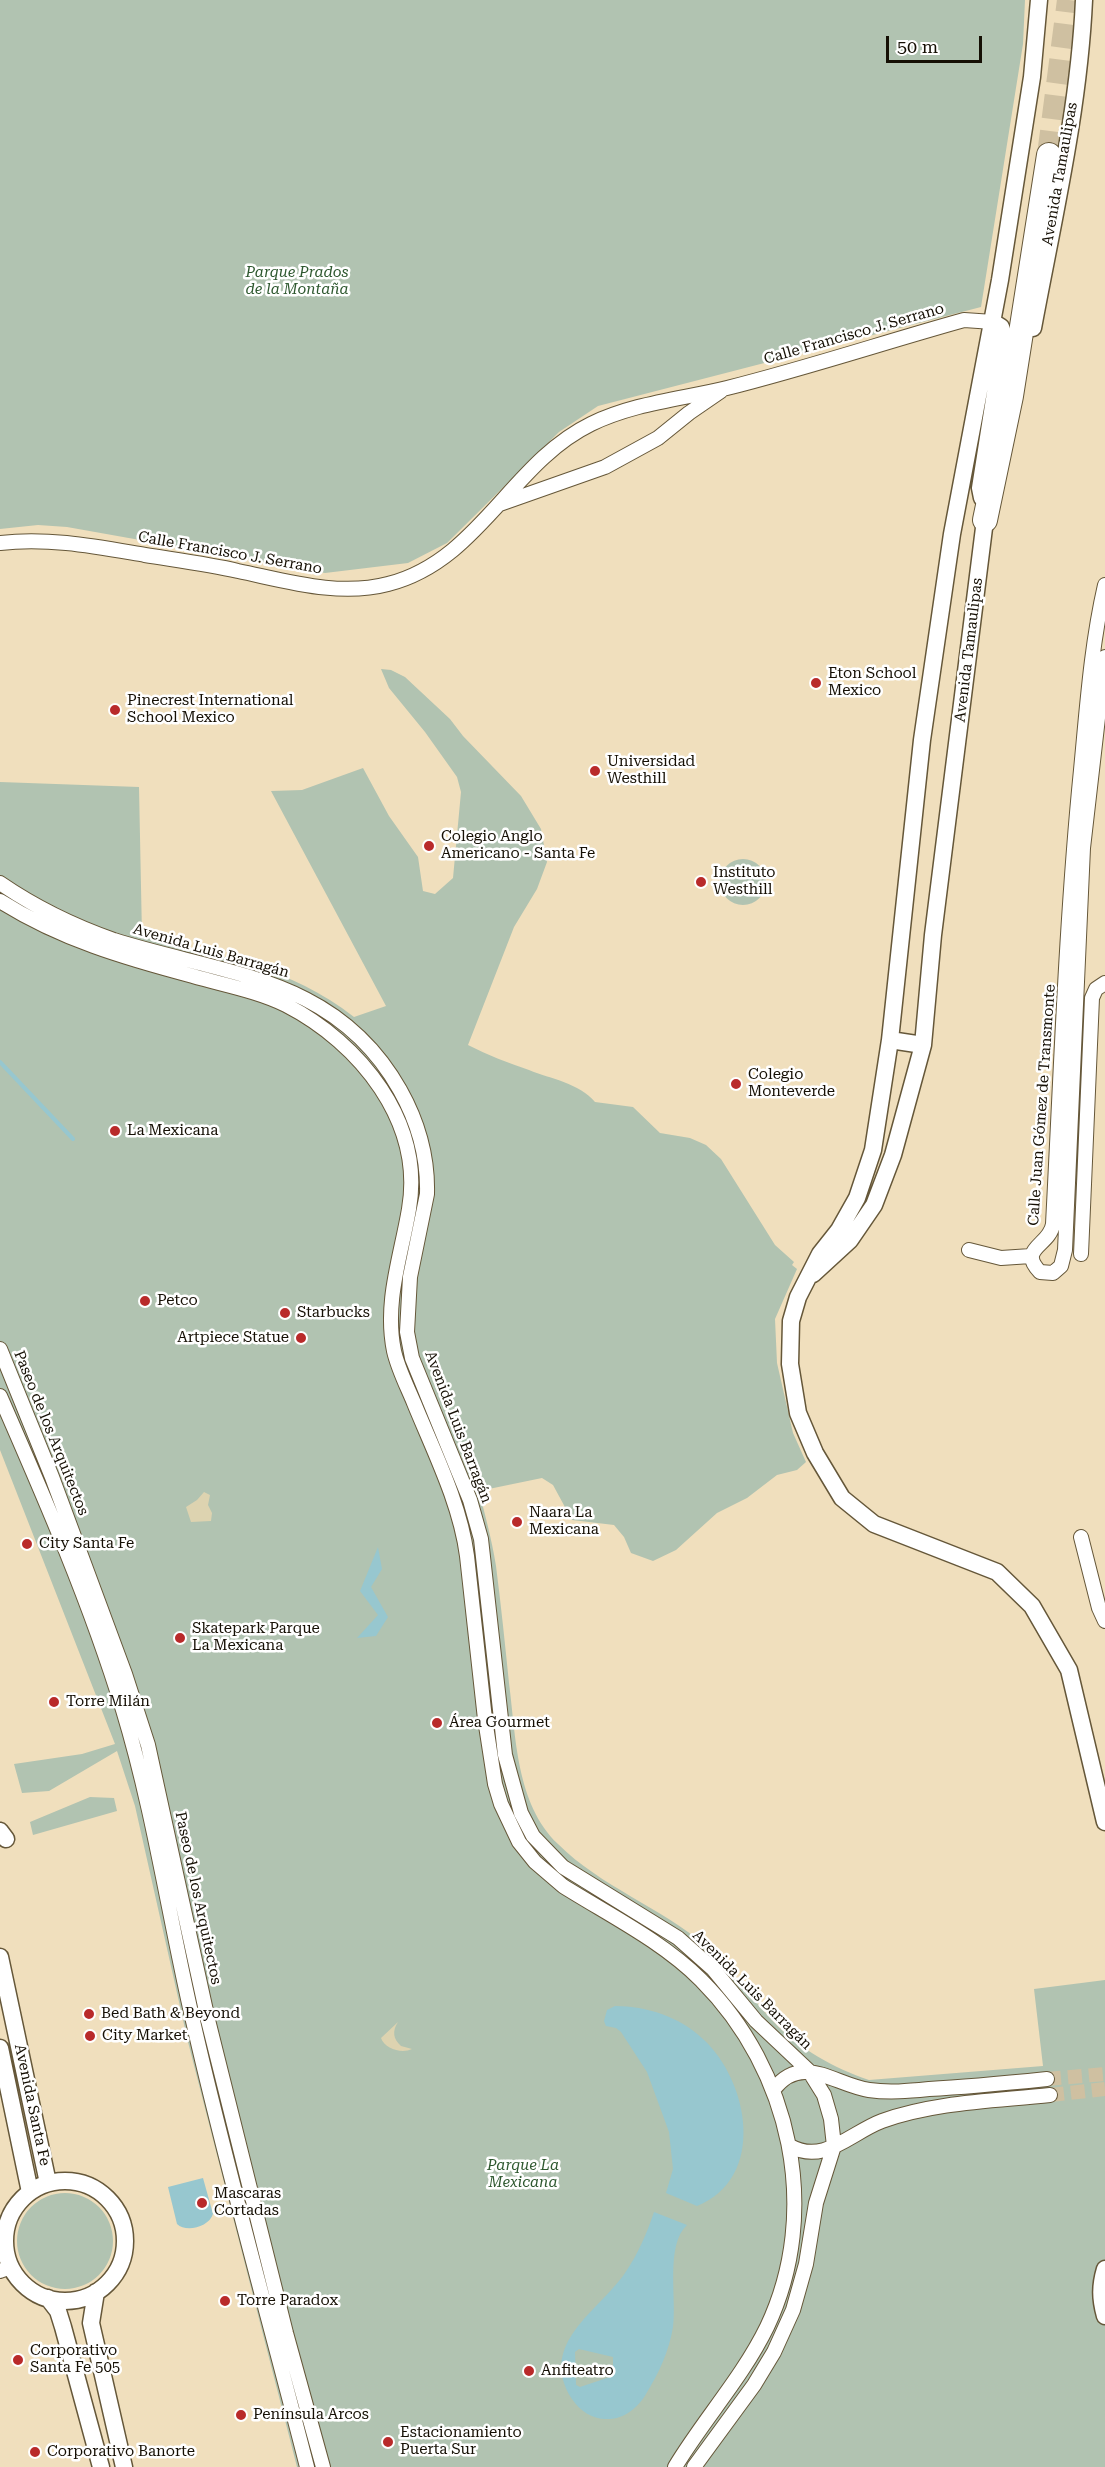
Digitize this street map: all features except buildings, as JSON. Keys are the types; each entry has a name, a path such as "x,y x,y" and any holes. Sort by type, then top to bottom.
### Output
{"highway":[{"path":"985,520 1011,396 1049,155"}],"street":[{"name":"Avenida Tamaulipas","path":"1039,0 1032,77 993,322 952,534 922,740 890,1040 873,1150 857,1198 839,1230 820,1254 798,1297 790,1321 790,1364 798,1413 814,1453 842,1498 874,1524 997,1572 1032,1606 1069,1670 1105,1822"},
{"name":"Avenida Tamaulipas","path":"810,1276 850,1240 874,1205 893,1155 923,1045 933,935 985,520 1015,424 1067,139 1083,32 1084,0"},
{"name":"Calle Francisco J. Serrano","path":"0,543 21,540 79,544 237,570 295,584 349,589 386,585 421,573 468,539 540,462 589,425 621,411 726,388 964,320 993,322"},
{"path":"985,520 980,488 1004,336 1001,327 993,322"},
{"name":"Calle Francisco J. Serrano","path":"498,505 605,467 658,438 726,388"},
{"name":"Calle Juan Gómez de Transmonte","path":"1105,585 1073,842 1053,1224 1052,1231 1034,1249 1031,1256 1033,1265 1040,1272 1053,1273 1061,1266 1065,1250 1083,848 1105,657"},
{"name":"Avenida Luis Barragán","path":"0,883 59,917 110,938 263,980 322,1007 348,1027 387,1068 403,1095 418,1128 427,1179 427,1194 410,1277 407,1332 412,1358 470,1500 481,1539 505,1755 513,1790 528,1827 543,1848 562,1867 688,1946 712,1969 767,2031 810,2071 826,2103 834,2135 834,2146 816,2203 801,2286 785,2329 754,2385 694,2467"},
{"name":"Avenida Luis Barragán","path":"0,901 64,935 105,952 248,991 284,1004 331,1033 370,1073 394,1111 411,1160 411,1191 393,1285 392,1334 401,1371 461,1523 467,1556 491,1760 501,1804 514,1834 535,1862 563,1886 667,1951 701,1980 741,2028 774,2089 790,2146 794,2220 789,2263 775,2308 744,2369 675,2467"},
{"path":"105,952 110,938"},
{"path":"1081,1254 1092,998 1096,989 1105,983"},
{"path":"890,1040 923,1045"},
{"path":"969,1250 1001,1258 1031,1256"},
{"path":"392,1334 407,1332"},
{"name":"Paseo de los Arquitectos","path":"0,1349 52,1477 125,1674 148,1745 308,2467"},
{"name":"Paseo de los Arquitectos","path":"0,1396 59,1532 123,1710 163,1877 193,2022 246,2235 323,2467"},
{"path":"1081,1537 1099,1608 1105,1621"},
{"path":"133,1749 148,1745"},
{"path":"514,1834 528,1827"},
{"name":"Avenida Santa Fe","path":"0,1957 48,2183"},
{"path":"193,2022 208,2020"},
{"name":"Avenida Santa Fe","path":"0,2048 30,2192"},
{"name":"Avenida Luis Barragán","path":"774,2089 788,2074 796,2071 810,2071 855,2087 889,2091 1047,2079"},
{"path":"790,2146 805,2153 812,2153 834,2146 880,2122 909,2113 1050,2095"},
{"path":"70,2180 88,2185 104,2194 116,2209 124,2226 125,2245 121,2263 111,2280 96,2292 81,2299 64,2301 48,2298 25,2285 6,2269 3,2248 10,2216 30,2192 48,2183 70,2180"},
{"path":"1105,2269 1100,2299 1105,2316"},
{"path":"96,2292 91,2323 124,2467"},
{"path":"48,2298 58,2311 101,2467"}],"green space":[{"name":"Parque Prados de la Montaña","path":"0,0 1025,0 1023,44 981,307 598,406 559,432 447,543 408,563 325,573 67,527 38,525 0,529"},
{"name":"Parque La Mexicana","path":"381,669 391,670 405,677 450,719 463,736 521,796 541,829 547,862 537,889 514,927 468,1045 506,1062 573,1086 595,1102 633,1107 660,1133 690,1138 706,1145 721,1159 775,1245 794,1262 792,1265 797,1269 775,1319 777,1363 793,1433 806,1462 797,1470 777,1475 747,1498 717,1513 676,1550 653,1561 631,1553 624,1537 614,1525 572,1520 553,1485 542,1478 479,1491 496,1566 520,1769 534,1810 544,1828 575,1859 593,1873 670,1920 707,1947 773,2021 794,2040 843,2070 869,2080 1043,2066 1034,1989 1105,1980 1105,2264 1101,2317 1105,2324 1105,2467 297,2467 188,2042 135,1806 117,1751 49,1791 22,1793 14,1764 82,1754 115,1744 0,1450 0,782 139,787 142,936 253,965 305,986 354,1017 386,1006 271,791 302,790 363,768 389,816 418,857 423,891 435,894 453,878 461,792 457,777 425,732 389,688"},
{"path":"743,859 752,860 759,866 765,873 765,891 759,898 752,904 743,905 734,904 727,898 721,891 720,882 721,873 727,866 734,860"},
{"path":"90,1797 114,1798 117,1811 33,1835 30,1822"},
{"path":"65,2193 83,2197 99,2207 109,2223 113,2241 109,2259 99,2275 83,2285 65,2289 47,2285 31,2275 21,2259 17,2241 21,2223 31,2207 47,2197"}],"sand":[{"path":"204,1492 210,1495 208,1505 212,1513 211,1521 191,1522 186,1507"},
{"path":"398,2022 394,2032 396,2041 401,2046 412,2049 394,2050 383,2042 381,2038"}],"water":[{"path":"378,1547 382,1569 371,1587 388,1617 376,1636 357,1638 378,1615 360,1591"},
{"path":"615,2006 639,2008 662,2014 694,2031 719,2057 731,2079 740,2103 744,2128 742,2152 734,2174 719,2193 697,2206 666,2193 673,2169 669,2132 647,2072 621,2032 616,2028 606,2026 604,2021 607,2010"},
{"path":"203,2178 213,2214 211,2219 197,2227 181,2227 177,2224 168,2187"},
{"path":"654,2212 687,2225 676,2245 673,2273 674,2315 669,2345 655,2378 639,2404 624,2415 612,2419 596,2418 587,2414 575,2403 563,2379 562,2362 566,2345 575,2330 625,2273 638,2251","holes":["579,2349 613,2357 613,2376 580,2387 576,2385 575,2352"]}],"waterway":[{"path":"0,1062 73,1139"}],"tunnel":[{"path":"1049,155 1069,0"},
{"path":"1047,2079 1105,2074"},
{"path":"1050,2095 1105,2089"}],"place":[{"name":"Eton School Mexico","path":"816,683"},
{"name":"Pinecrest International School Mexico","path":"115,710"},
{"name":"Universidad Westhill","path":"595,771"},
{"name":"Colegio Anglo Americano - Santa Fe","path":"429,846"},
{"name":"Instituto Westhill","path":"701,882"},
{"name":"Colegio Monteverde","path":"736,1084"},
{"name":"La Mexicana","path":"115,1131"},
{"name":"Petco","path":"145,1301"},
{"name":"Starbucks","path":"285,1313"},
{"name":"Artpiece Statue","path":"301,1338"},
{"name":"Naara La Mexicana","path":"517,1522"},
{"name":"City Santa Fe","path":"27,1544"},
{"name":"Skatepark Parque La Mexicana","path":"180,1638"},
{"name":"Torre Milán","path":"54,1702"},
{"name":"Área Gourmet","path":"437,1723"},
{"name":"Bed Bath & Beyond","path":"89,2014"},
{"name":"City Market","path":"90,2036"},
{"name":"Mascaras Cortadas","path":"202,2203"},
{"name":"Torre Paradox","path":"225,2301"},
{"name":"Corporativo Santa Fe 505","path":"18,2360"},
{"name":"Anfiteatro","path":"529,2371"},
{"name":"Península Arcos","path":"241,2415"},
{"name":"Estacionamiento Puerta Sur","path":"388,2442"},
{"name":"Corporativo Banorte","path":"35,2452"}]}
